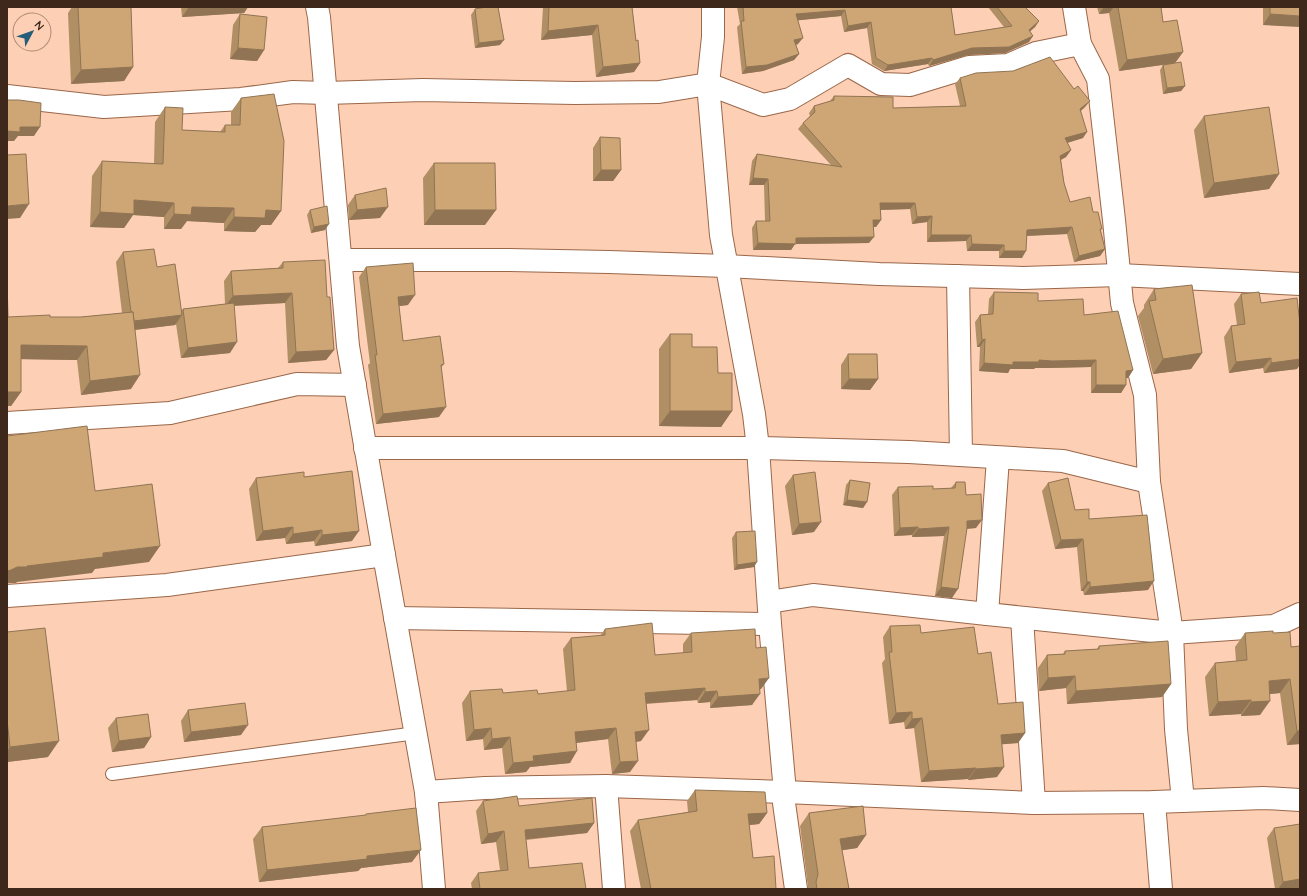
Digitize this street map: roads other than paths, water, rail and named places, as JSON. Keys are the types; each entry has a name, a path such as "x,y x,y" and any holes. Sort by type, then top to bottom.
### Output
{"street":[{"path":"317,7 348,346 426,792 434,889"},
{"path":"713,7 713,36 708,84 720,235 754,414 758,448 768,602 785,792 784,803 796,889"},
{"path":"1074,7 1080,44 1098,79 1122,302 1145,395 1149,482 1172,633 1176,729 1183,801"},
{"path":"7,96 104,107 241,99 293,92 326,93 423,90 575,93 659,92 708,84 763,105 790,99 848,65 881,84 910,85 969,67 1008,65 1036,53 1080,44"},
{"path":"341,260 509,260 726,266 879,274 1023,278 1120,275 1300,284"},
{"path":"958,276 961,455"},
{"path":"7,423 170,413 297,384 355,385"},
{"path":"365,448 758,448 909,452 1063,462 1149,482"},
{"path":"987,614 998,458"},
{"path":"7,596 167,585 384,555"},
{"path":"768,602 813,595 1172,633 1274,626 1300,614"},
{"path":"395,618 770,624"},
{"path":"1022,618 1034,803"},
{"path":"426,792 485,788 606,786 1034,803 1154,802 1264,798 1300,800"},
{"path":"606,786 614,889"},
{"path":"1154,802 1161,889"}],"lane":[{"path":"112,774 416,733"}]}
